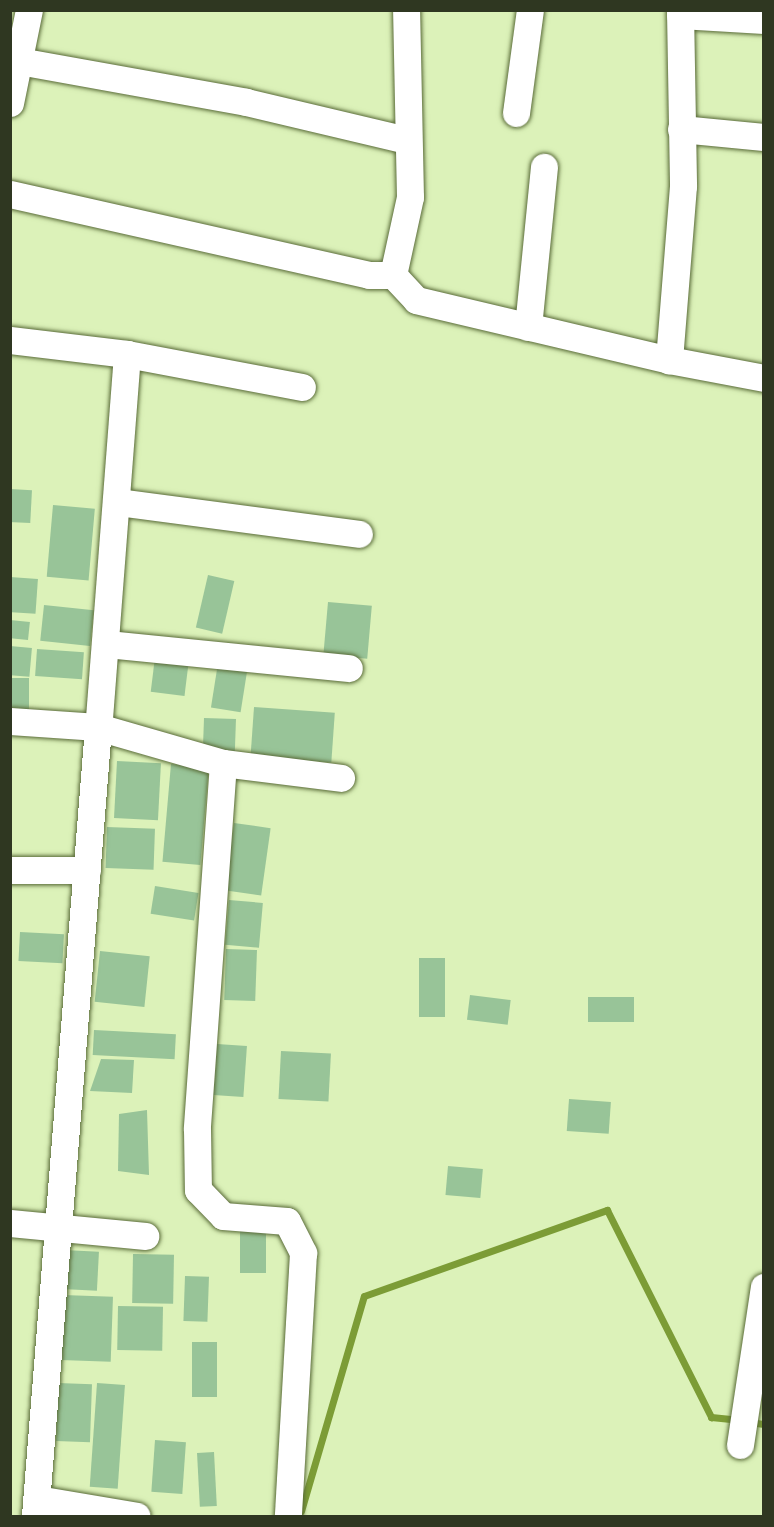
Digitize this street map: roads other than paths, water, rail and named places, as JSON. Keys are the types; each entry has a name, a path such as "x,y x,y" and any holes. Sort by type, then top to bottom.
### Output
{"street":[{"path":"10,103 29,10"},
{"path":"393,275 410,197 406,10"},
{"path":"516,114 530,10"},
{"path":"669,360 683,186 680,13 764,20"},
{"path":"19,61 246,102 407,140"},
{"path":"681,129 764,137"},
{"path":"528,327 544,167"},
{"path":"10,194 369,275 393,275 416,300 669,360 764,378"},
{"path":"10,340 127,354 302,387"},
{"path":"127,354 107,644 98,727 61,1228 36,1508 137,1516"},
{"path":"117,502 359,534"},
{"path":"107,644 349,668"},
{"path":"10,722 98,727 223,763 341,778"},
{"path":"223,763 197,1129 198,1190 223,1216 287,1221 303,1253 288,1516"},
{"path":"10,870 87,870"},
{"path":"10,1222 145,1236"},
{"path":"740,1445 764,1287"}],"waterway":[{"path":"301,1511 364,1296 607,1210 711,1417 738,1420"},
{"path":"749,1422 764,1424"}]}
